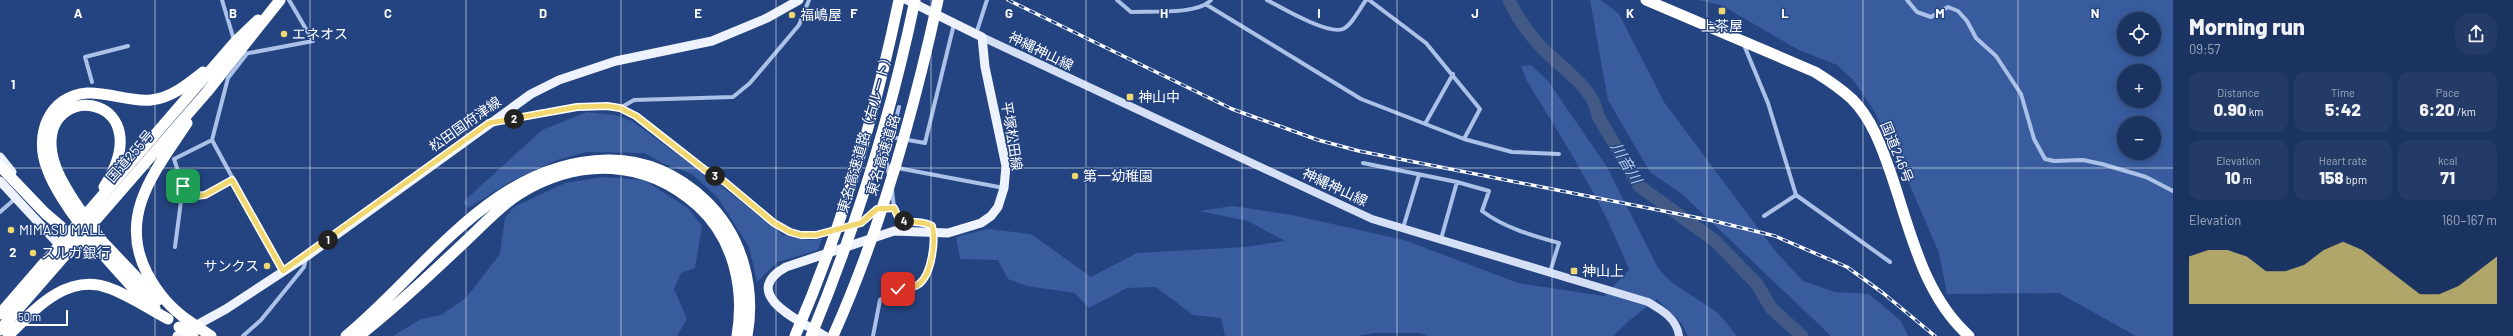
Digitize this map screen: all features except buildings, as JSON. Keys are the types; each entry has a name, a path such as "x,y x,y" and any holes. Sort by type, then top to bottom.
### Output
{"highway":[{"name":"国道255号","path":"0,330 63,250 73,235 235,42 279,0"},
{"name":"国道255号","path":"73,235 243,54 279,0"},
{"path":"795,336 819,278 852,183 873,111 898,0"},
{"name":"東名高速道路（右ルート）","path":"811,336 852,233 870,177 904,49 914,0"},
{"name":"東名高速道路","path":"833,336 866,255 890,183 926,54 938,0"},
{"name":"国道246号","path":"1646,0 1815,72 1837,85 1857,106 1873,130 1884,155 1926,278 1941,306 1955,324 1969,336"},
{"path":"172,316 134,289 97,248 73,207 46,166 42,146 44,127 50,113 59,104 70,97 87,93 133,100 152,100 168,95 183,88 235,42"},
{"path":"192,336 178,332 172,316 153,285 146,270 137,243 137,217 141,201 155,171 207,92"},
{"path":"73,207 55,163 51,146 53,130 60,118 74,107 87,104 100,106 109,113 117,124 121,137 121,151 110,177 73,235"},
{"path":"346,336 474,216 517,185 573,163 615,160 656,168 676,178 694,190 724,222 741,254 749,287 750,322 747,336"},
{"path":"0,166 45,213 97,248 159,301 172,316"},
{"path":"359,336 392,309 470,237 487,219 514,197 537,184 556,177 595,168 615,168 634,171 672,185 704,212 716,226 732,257 740,290 738,336"},
{"name":"国道255号","path":"0,314 63,250"},
{"path":"8,336 47,299 71,287 84,285 109,287 172,316 189,321 211,336"}],"main road":[{"name":"松田国府津線","path":"178,332 226,309 307,256 531,94 559,80 616,61 712,41 767,18 799,0"},
{"path":"907,0 979,36"},
{"name":"平塚松田線","path":"825,336 782,311 772,302 768,292 769,283 774,273 786,267 894,231 948,233 981,223 991,216 998,207 1004,188 1004,154 984,67 979,36"},
{"name":"神縄神山線","path":"979,36 1372,219 1648,302 1671,317 1678,330 1679,336"},
{"path":"0,157 73,235"},
{"path":"0,181 63,250"}],"street":[{"path":"222,0 235,42"},
{"path":"283,271 232,180 212,140 228,78 243,54 313,41 289,0"},
{"path":"620,108 634,100 733,97 750,83 799,25 809,0"},
{"path":"979,36 987,0"},
{"path":"1117,0 1131,12 1194,9 1207,5 1210,0"},
{"path":"1266,0 1322,27 1336,30 1344,28 1367,0 1426,43 1453,74 1480,109 1464,139"},
{"path":"1907,0 1917,12 1931,17 1948,7 1958,11 1967,21 1976,38 1996,56 2021,94 2034,139 2045,159 2054,161 2083,160 2102,164 2146,177 2173,191"},
{"path":"1207,5 1361,99 1464,139 1512,152 1559,154"},
{"path":"891,137 924,143 940,88 954,24"},
{"path":"1742,42 1768,103 1796,195 1890,262"},
{"path":"92,82 85,57 128,46"},
{"path":"1425,124 1453,74"},
{"path":"489,123 577,107 607,106 620,108 636,116 705,170 725,182 774,223 790,232 801,235 816,235 861,223 877,209 894,208"},
{"path":"873,336 880,300 898,289 914,287 920,284 926,275 935,240 932,226 926,223 907,222 899,219 894,208 886,159 899,107"},
{"path":"175,246 183,186 174,159 212,140"},
{"path":"1363,163 1458,182 1489,190 1482,211 1494,220 1515,230 1558,243 1550,273"},
{"path":"887,166 1004,188"},
{"path":"1403,228 1419,175"},
{"path":"181,197 205,195 232,180"},
{"path":"1441,239 1458,182"},
{"path":"1764,216 1796,195"},
{"path":"0,212 16,198"},
{"path":"243,336 261,320 300,272 304,266 307,256"}],"shaded area":[{"path":"1590,0 1601,0 1619,14 1664,102 1776,252 1803,281 1835,292 1869,294 1901,321 1908,336 1831,336 1682,194 1650,172 1608,100"},
{"path":"1697,0 2173,0 2173,336 2136,336 2059,293 1947,294 1939,253 1905,174 1873,109 1854,81 1837,65 1799,50 1721,5"},
{"path":"1531,65 1548,81 1607,167 1658,268 1671,282 1718,313 1737,336 1688,336 1682,324 1657,299 1630,320 1613,336 1427,336 1421,333 1375,333 1357,336 1225,336 1221,318 1193,315 1156,287 1127,288 1089,308 1075,293 1027,286 1008,279 998,260 960,259 956,237 987,229 1031,234 1091,277 1137,253 1245,247 1285,241 1248,221 1199,211 1233,206 1292,215 1404,240 1518,283 1604,296 1629,270 1608,221 1569,150 1527,81 1521,66"},
{"path":"587,112 615,115 632,121 729,192 783,235 810,240 822,238 818,250 777,262 757,282 749,247 718,198 692,174 662,163 644,153 587,152 557,160 513,180 468,208 463,202 542,130"},
{"path":"603,177 644,180 688,208 702,226 695,268 681,273 674,289 687,319 677,336 393,336 421,319 441,315 466,298 500,254 505,218 514,207 565,183"}],"waterway":[{"name":"川音川","path":"1509,0 1520,20 1534,39 1551,57 1571,74 1589,94 1595,104 1598,116 1639,186 1714,240 1757,284 1771,308 1802,336"}],"railway":[{"path":"1008,0 1232,109 1318,140 1359,151 1714,221 1775,236 1847,267 1883,293 1935,336"}],"place":[{"name":"上茶屋","path":"1722,11"},
{"name":"福嶋屋","path":"792,15"},
{"name":"エネオス","path":"284,34"},
{"name":"神山中","path":"1130,97"},
{"name":"第一幼稚園","path":"1075,176"},
{"name":"MIMASU MALL","path":"11,230"},
{"name":"スルガ銀行","path":"33,253"},
{"name":"サンクス","path":"267,266"},
{"name":"神山上","path":"1574,271"}],"route":[{"path":"183,186 181,197 205,195 232,180 283,271 307,256 489,123 555,110 577,107 607,106 620,108 636,116 695,163 725,182 774,223 790,232 801,235 816,235 861,223 872,215 877,209 887,206 894,208 899,219 907,222 926,223 932,226 935,240 926,275 920,284 914,287 898,289"}]}
